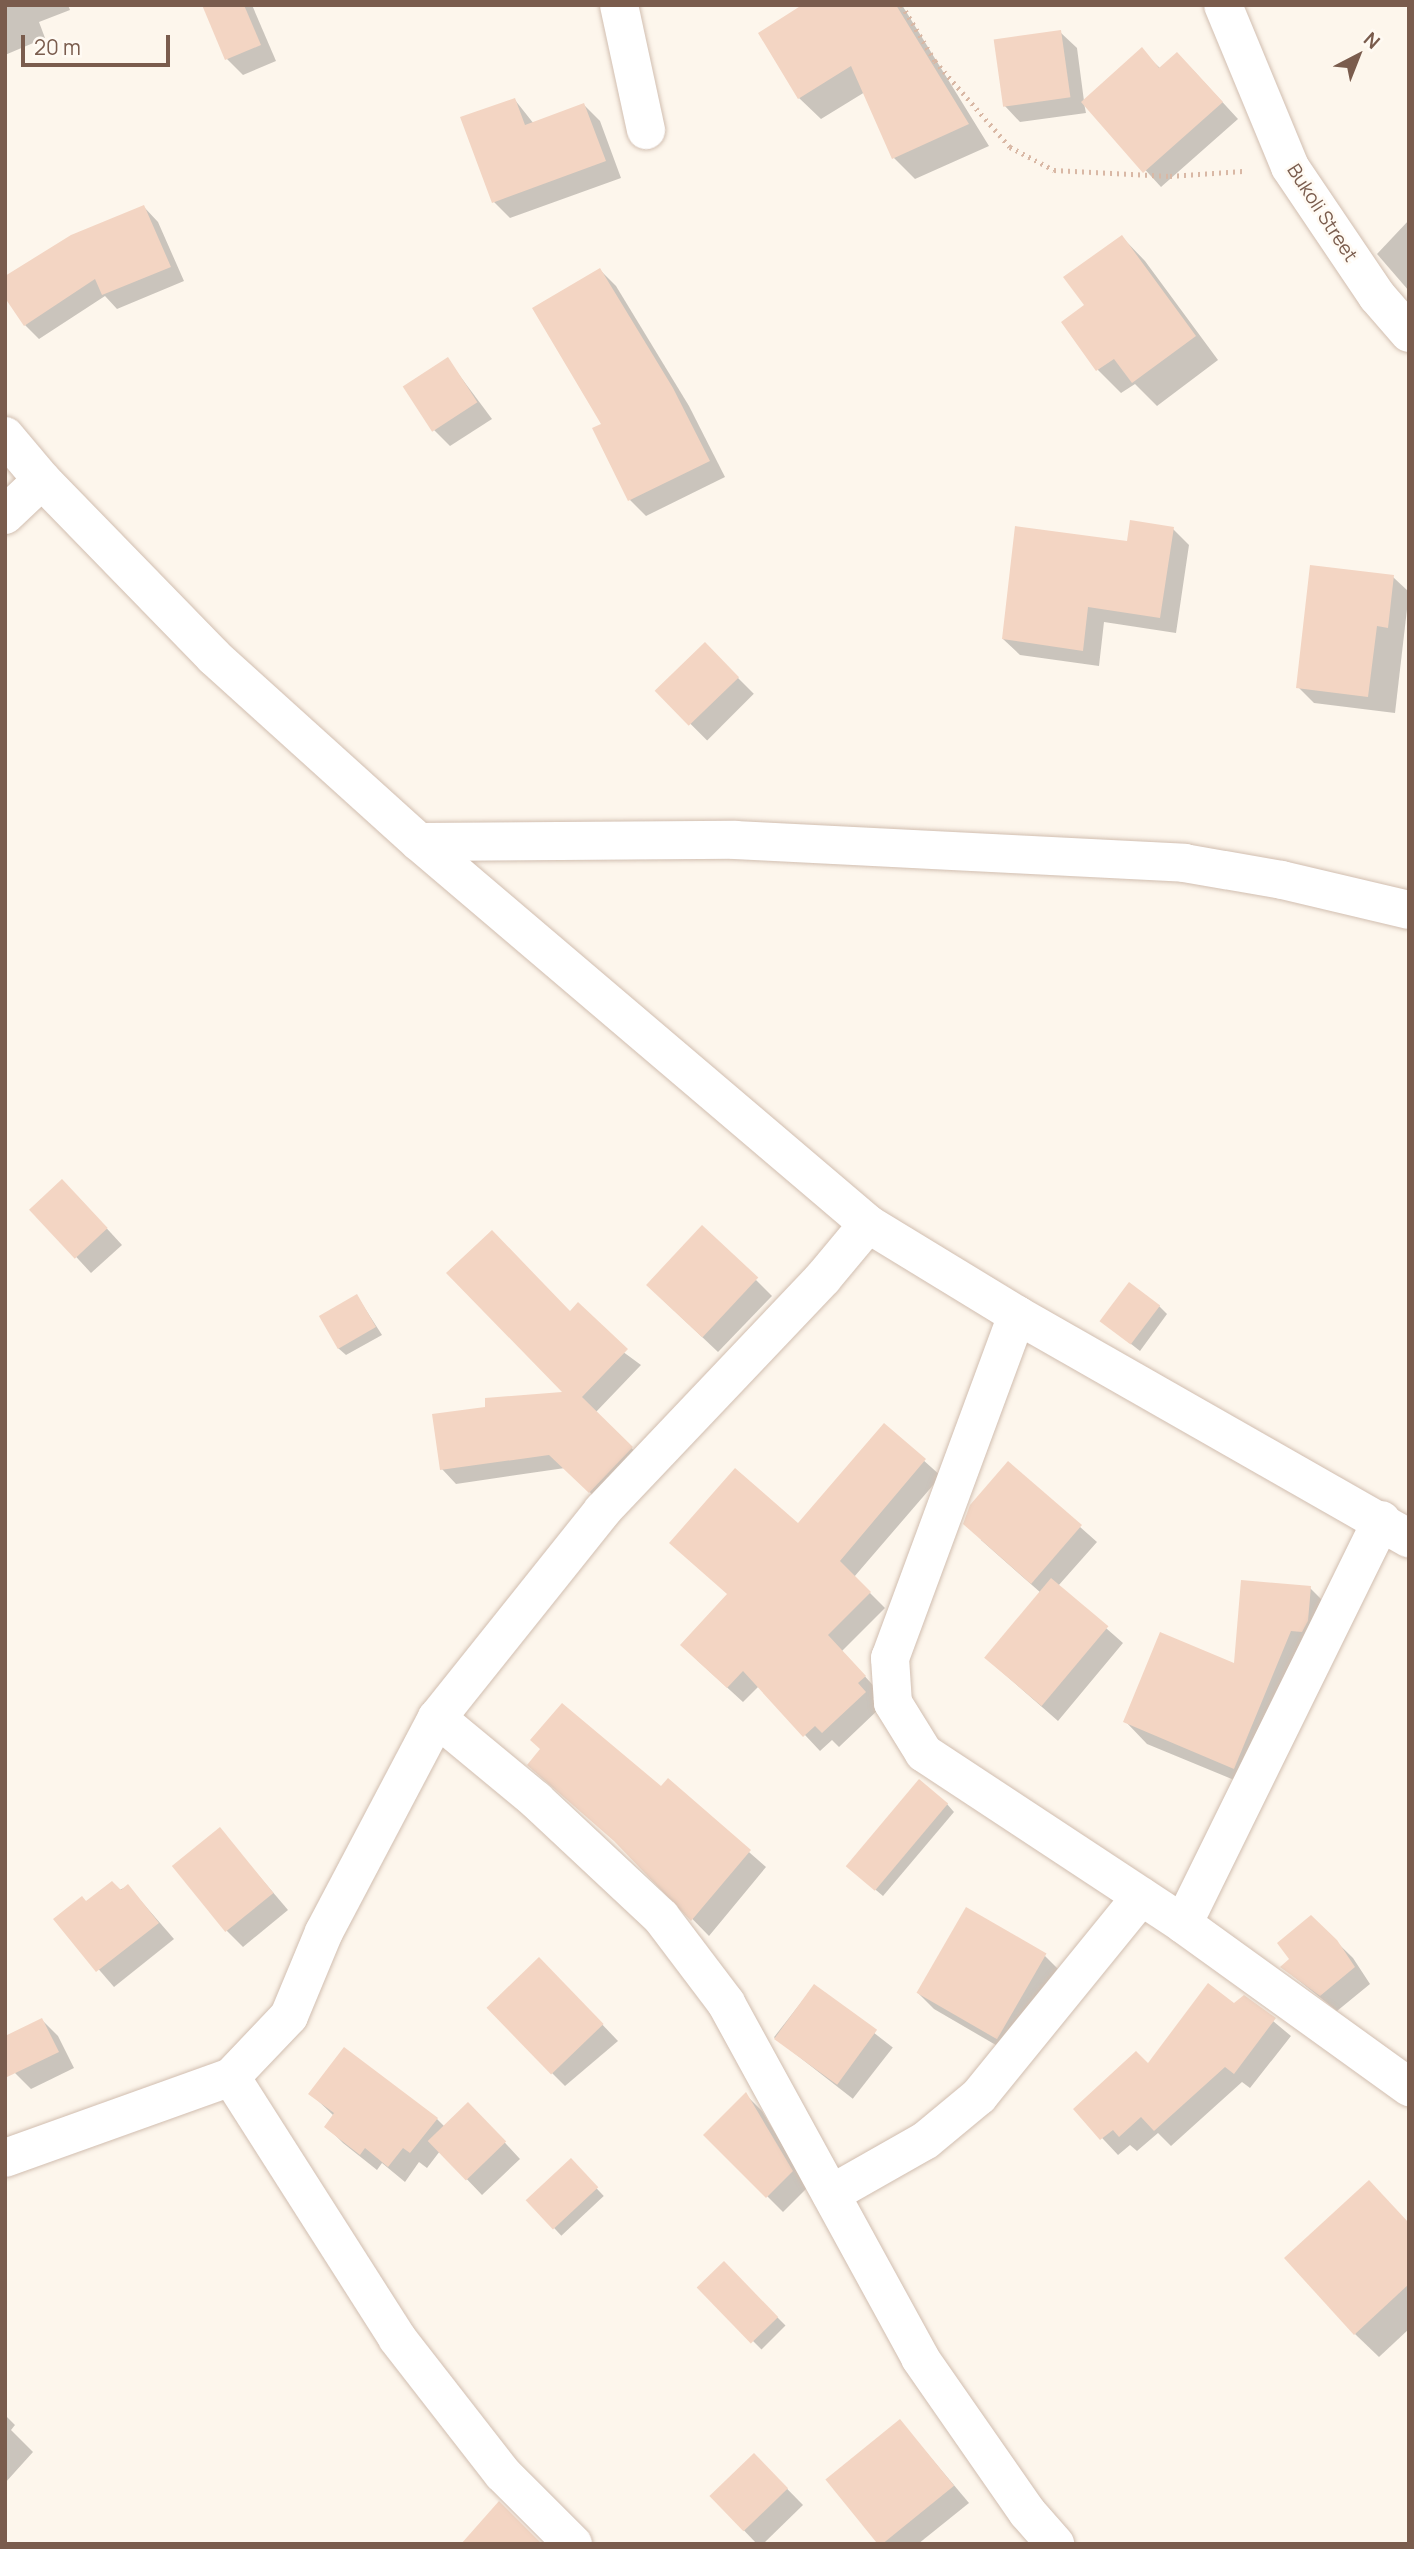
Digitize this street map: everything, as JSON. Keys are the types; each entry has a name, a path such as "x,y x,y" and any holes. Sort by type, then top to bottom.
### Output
{"street":[{"path":"619,5 646,130"},
{"name":"Bukoli Street","path":"1223,5 1290,167 1377,296 1409,333"},
{"path":"5,436 42,481 214,657 419,842 868,1224 1017,1315 1396,1530 1183,1924"},
{"path":"5,515 42,481"},
{"path":"419,842 735,840 1184,863 1282,880 1409,910"},
{"path":"5,2158 231,2077 289,2016 324,1932 437,1718 602,1511 823,1278 868,1224"},
{"path":"1017,1315 890,1658 893,1703 924,1753 1183,1924 1409,2087"},
{"path":"437,1718 536,1800 661,1917 726,2003 920,2358 1027,2512 1055,2544"},
{"path":"831,2194 926,2140 979,2096 1141,1896"},
{"path":"231,2077 397,2338 503,2474 573,2544"}],"path":[{"path":"902,5 935,61 1010,146 1054,170 1170,176 1290,167"}],"building":[{"path":"202,5 244,5 261,45 225,60"},
{"path":"802,5 896,5 969,124 892,159 851,66 798,99 758,33"},
{"path":"1061,30 1070,97 1003,107 994,39"},
{"path":"1142,47 1159,68 1177,52 1223,102 1143,173 1081,102"},
{"path":"515,98 525,125 584,103 606,161 492,203 460,117"},
{"path":"144,205 171,267 102,295 95,279 24,326 5,298 5,276 71,235"},
{"path":"1122,235 1196,336 1132,383 1114,359 1096,371 1061,322 1084,305 1063,277"},
{"path":"600,268 673,388 710,461 628,501 592,428 601,424 532,308"},
{"path":"448,357 477,402 432,432 403,386"},
{"path":"1130,520 1174,527 1160,618 1088,607 1083,651 1002,639 1015,526 1127,541"},
{"path":"1310,565 1394,575 1388,628 1377,626 1368,697 1296,688"},
{"path":"705,642 739,677 689,726 655,691"},
{"path":"62,1179 108,1228 75,1259 29,1210"},
{"path":"702,1225 758,1278 702,1337 646,1285"},
{"path":"492,1230 570,1311 578,1302 628,1349 582,1397 633,1447 589,1493 549,1455 440,1470 432,1414 485,1407 485,1398 562,1392 446,1273"},
{"path":"1129,1282 1160,1305 1131,1345 1100,1321"},
{"path":"357,1294 376,1327 338,1349 319,1316"},
{"path":"884,1423 926,1459 840,1561 871,1592 828,1635 866,1676 858,1683 866,1692 822,1733 815,1726 803,1737 743,1671 727,1688 680,1645 727,1594 669,1543 735,1468 798,1523"},
{"path":"1008,1461 1082,1525 1031,1584 963,1524 970,1505"},
{"path":"1051,1578 1108,1626 1042,1706 984,1658"},
{"path":"1241,1580 1311,1586 1308,1621 1302,1632 1291,1631 1234,1769 1123,1722 1160,1632 1234,1663"},
{"path":"562,1703 661,1786 668,1778 751,1850 691,1921 614,1841 527,1765 540,1749 530,1740"},
{"path":"919,1779 948,1803 875,1891 846,1866"},
{"path":"220,1827 273,1893 225,1932 172,1866"},
{"path":"112,1881 121,1890 128,1884 159,1923 96,1972 53,1919 82,1896 86,1901"},
{"path":"966,1907 1047,1954 997,2039 916,1993"},
{"path":"1311,1915 1337,1940 1355,1967 1320,1996 1280,1967 1289,1959 1277,1943"},
{"path":"539,1957 604,2024 551,2075 486,2008"},
{"path":"1208,1983 1234,2003 1244,1995 1276,2018 1234,2074 1225,2067 1154,2131 1141,2117 1119,2137 1113,2130 1100,2140 1073,2109 1136,2051 1148,2063"},
{"path":"814,1984 877,2030 837,2085 774,2039"},
{"path":"42,2018 59,2052 5,2078 5,2036"},
{"path":"344,2047 438,2118 410,2153 403,2148 388,2167 365,2148 360,2155 324,2127 334,2113 308,2094"},
{"path":"746,2092 793,2171 766,2198 703,2135"},
{"path":"468,2102 506,2142 466,2180 428,2141"},
{"path":"571,2158 598,2187 553,2230 526,2200"},
{"path":"1369,2180 1409,2223 1409,2284 1354,2335 1284,2258"},
{"path":"724,2261 778,2317 751,2344 697,2287"},
{"path":"900,2419 954,2486 882,2544 878,2544 825,2479"},
{"path":"754,2453 788,2488 743,2531 709,2496"},
{"path":"499,2501 542,2544 461,2544"}]}
